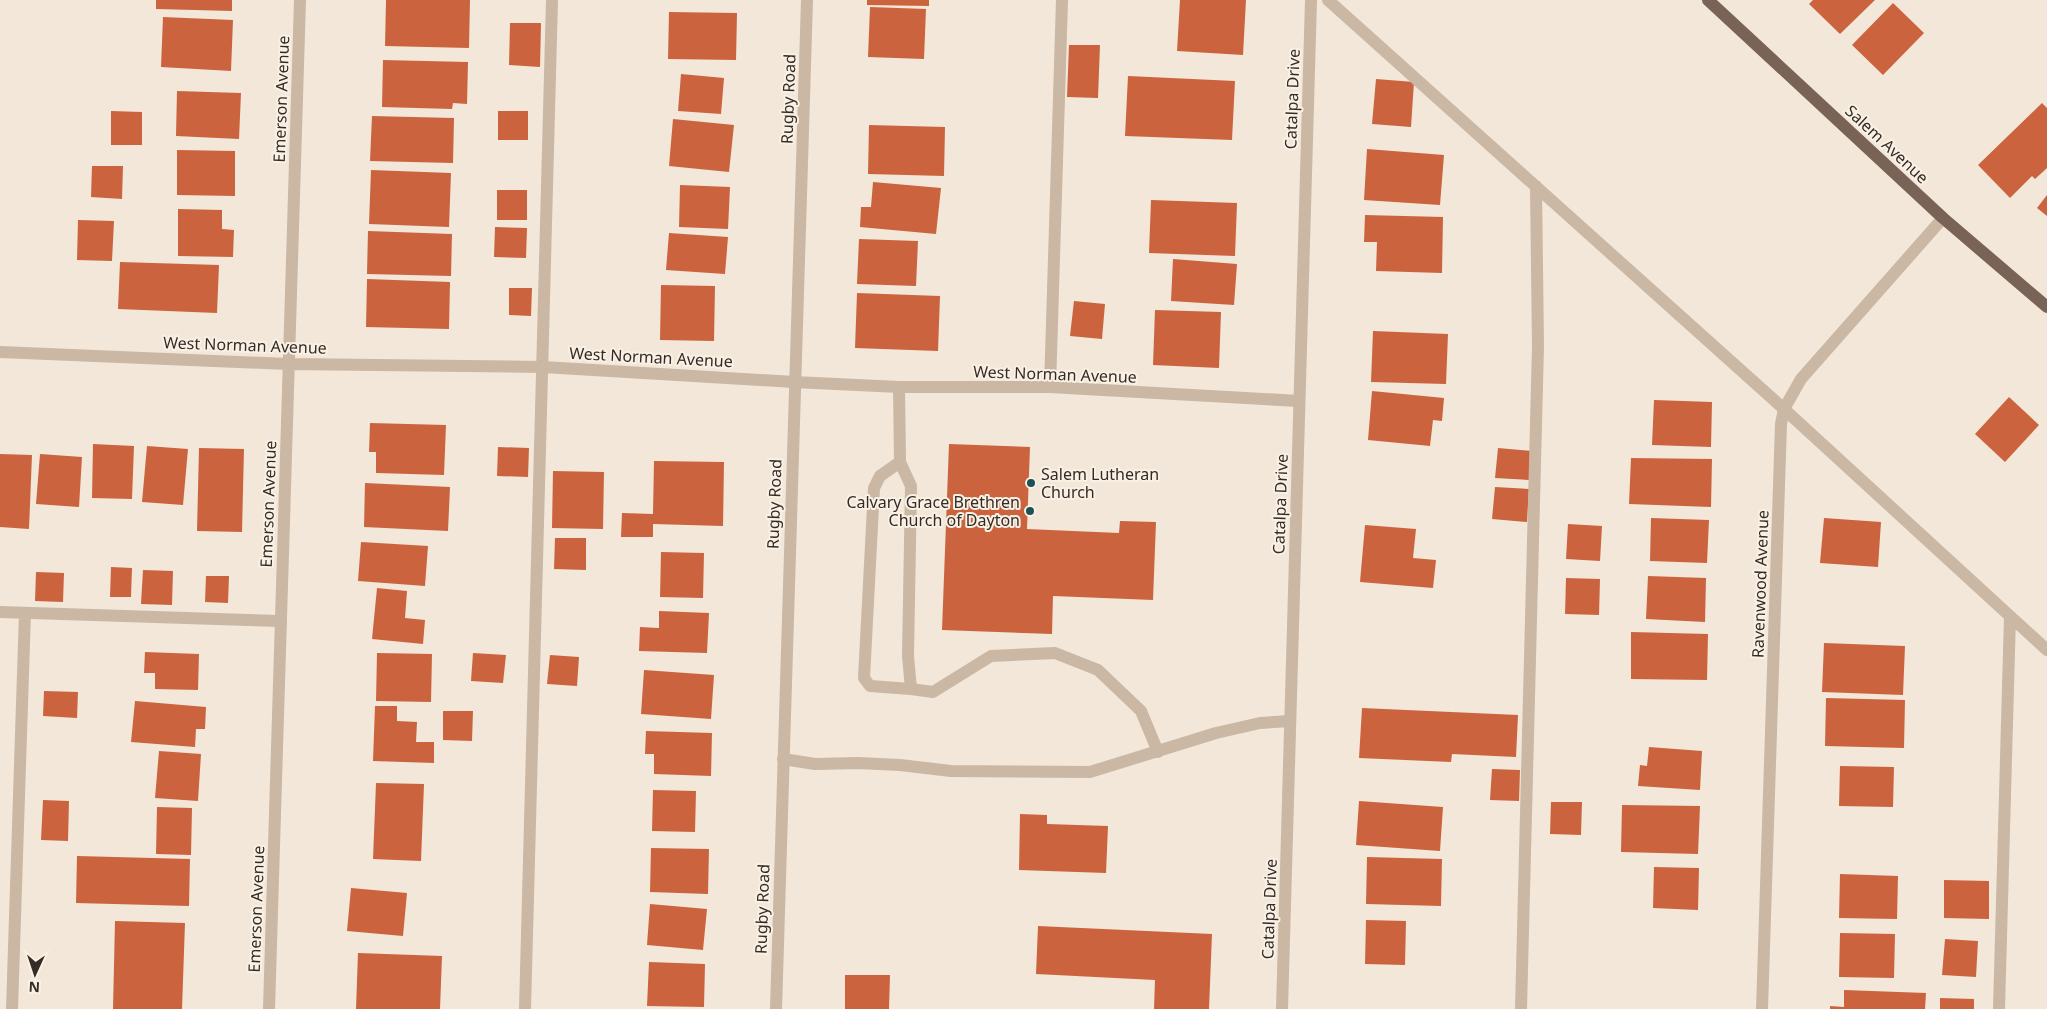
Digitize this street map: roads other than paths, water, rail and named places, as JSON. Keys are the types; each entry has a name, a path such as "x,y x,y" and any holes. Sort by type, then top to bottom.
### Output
{"main road":[{"name":"Salem Avenue","path":"1708,0 1943,218 2047,307"}],"street":[{"name":"Emerson Avenue","path":"269,1009 300,0"},
{"path":"525,1009 552,0"},
{"name":"Rugby Road","path":"776,1009 807,0"},
{"path":"1050,387 1062,0"},
{"name":"Catalpa Drive","path":"1282,1009 1312,0"},
{"path":"1328,0 1784,409 2047,650"},
{"path":"1520,1009 1538,346 1536,186"},
{"name":"Ravenwood Avenue","path":"1762,1009 1780,444 1784,409 1801,379 1943,218"},
{"name":"West Norman Avenue","path":"0,352 288,364 543,367 899,387 1050,387 1299,401"},
{"path":"899,387 900,462 911,486 908,656 911,689"},
{"path":"900,462 880,476 874,488 864,678 870,686 933,692 991,656 1056,653 1098,670 1141,711 1158,752"},
{"path":"0,612 280,621"},
{"path":"12,1009 25,613"},
{"path":"2000,1009 2010,616"},
{"path":"783,759 815,764 858,763 900,765 951,771 1090,772 1216,733 1251,725 1290,721"}],"place":[{"name":"Salem Lutheran Church","path":"1031,483"},
{"name":"Calvary Grace Brethren Church of Dayton","path":"1030,511"}]}
